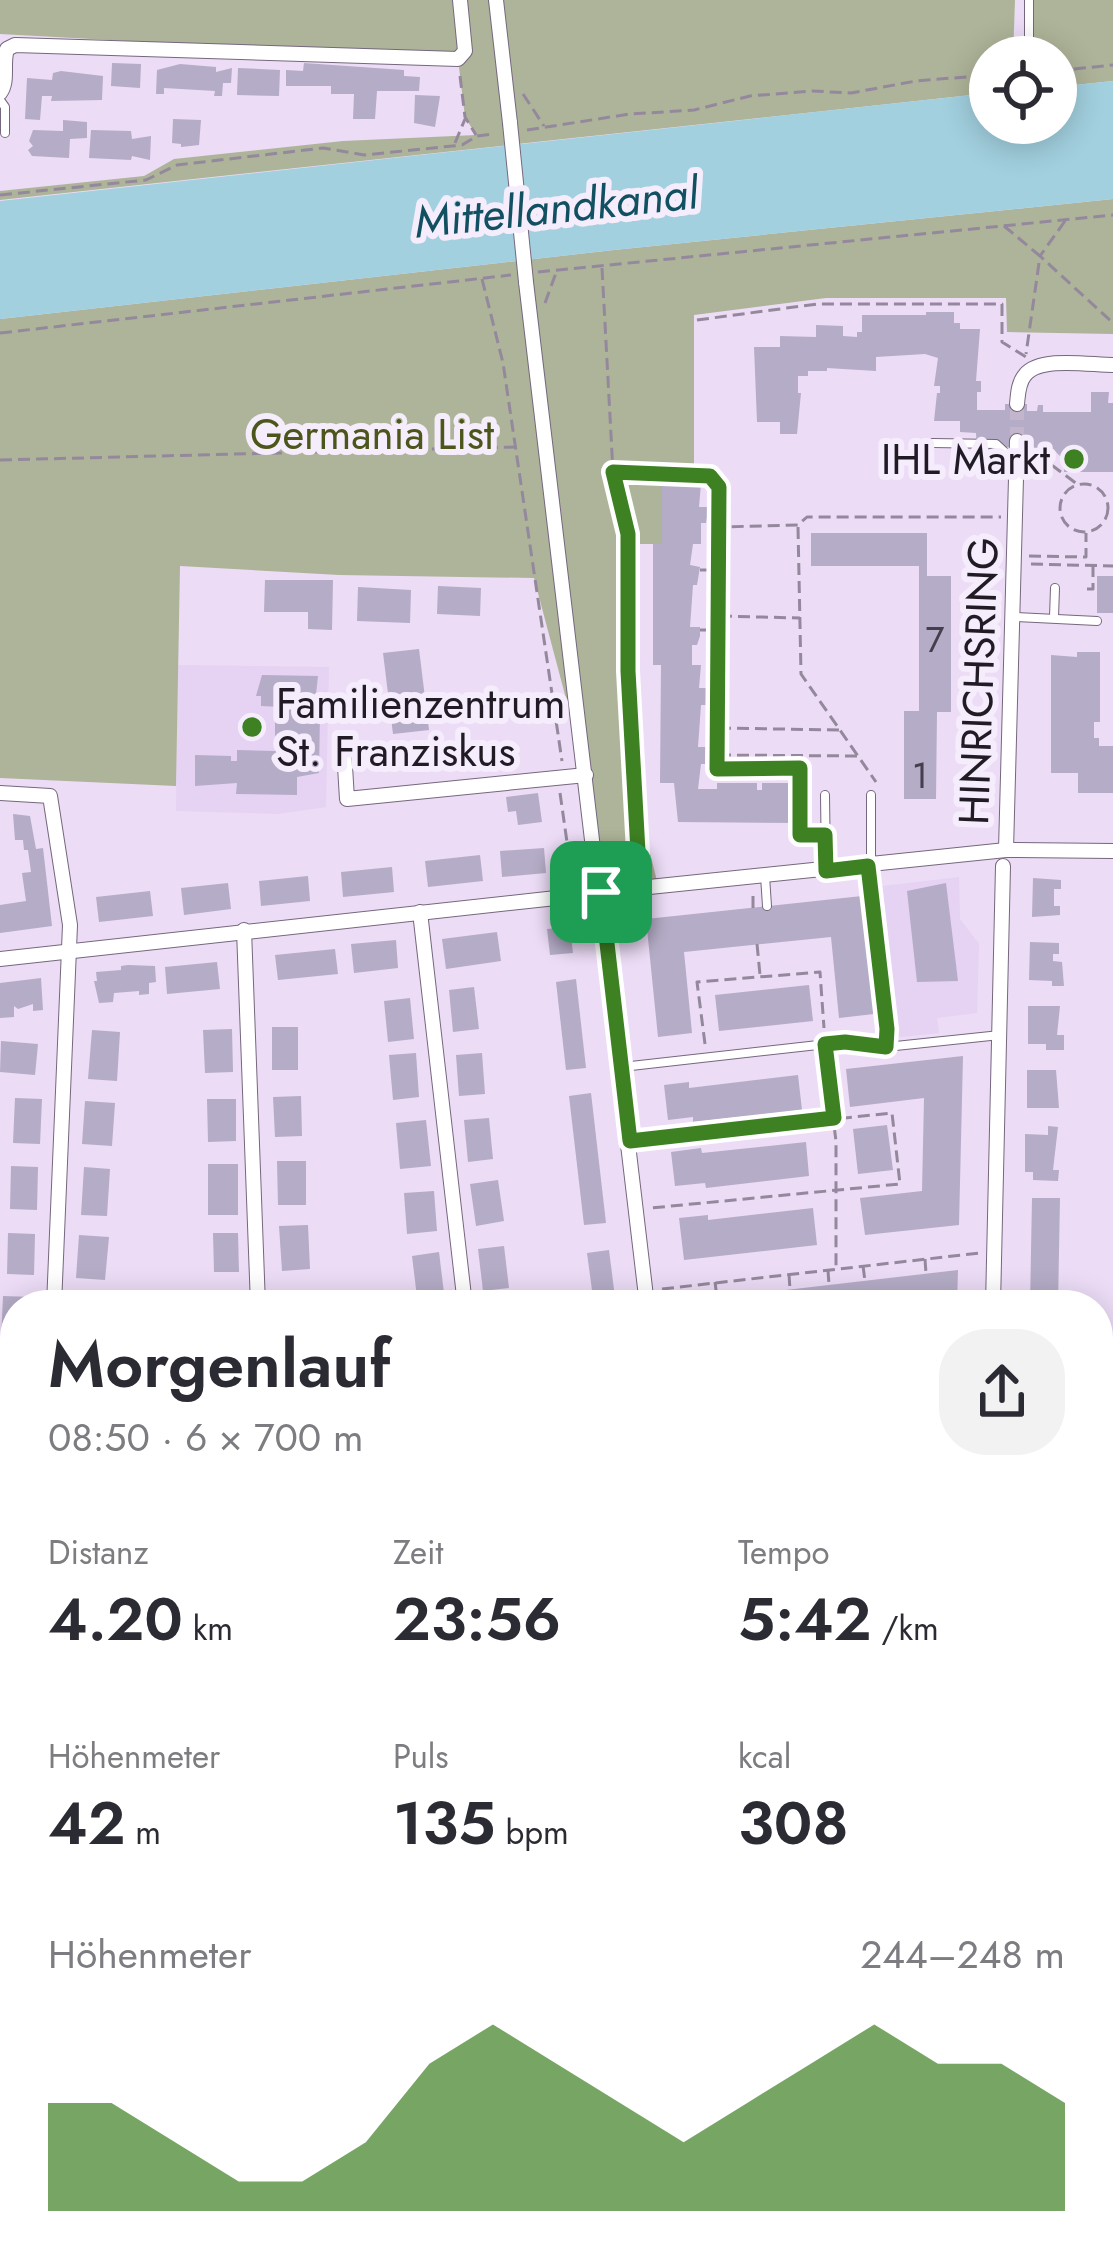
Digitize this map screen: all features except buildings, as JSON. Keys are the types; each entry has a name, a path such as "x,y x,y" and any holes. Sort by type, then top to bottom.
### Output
{"street":[{"path":"0,96 4,57 15,45 458,59 465,51 460,0"},
{"path":"496,0 645,1290"},
{"path":"1017,404 1027,363 1113,365"},
{"name":"HINRICHSRING","path":"993,1290 1004,858 1018,560 1017,449"},
{"path":"344,750 347,799 586,775"},
{"path":"0,793 50,796 70,925 55,1290"},
{"path":"601,892 870,865 1113,851"},
{"path":"0,958 565,897"},
{"path":"420,912 463,1290"},
{"path":"244,930 257,1290"}],"lane":[{"path":"1028,36 1029,0"},
{"path":"0,96 5,106 5,133"},
{"path":"933,443 996,444 1009,456 1017,449"},
{"path":"1054,617 1055,588"},
{"path":"1013,617 1097,620"},
{"path":"825,795 826,871"},
{"path":"870,865 871,795"},
{"path":"764,876 767,907"},
{"path":"622,1067 845,1042 886,1047 1000,1035"}],"path":[{"path":"451,146 461,134 465,117 458,59"},
{"path":"1077,69 1113,65"},
{"path":"524,94 544,127"},
{"path":"465,117 477,136"},
{"path":"544,306 556,271 1113,215"},
{"path":"1027,363 1040,256 1066,220"},
{"path":"1003,226 1113,323"},
{"path":"602,268 613,472 628,534 628,671 640,888"},
{"path":"0,333 497,276"},
{"path":"482,278 503,363 516,447 565,777 560,790 570,863 583,895"},
{"path":"698,320 818,304 1002,304 1002,342 1027,363"},
{"path":"0,460 516,447"},
{"path":"1048,466 1078,485 1101,491 1111,508 1101,525 1086,532 1072,529 1061,514 1064,496 1078,485"},
{"path":"613,472 710,476 719,487 717,769 800,768 800,835 825,835"},
{"path":"709,512 719,512"},
{"path":"719,527 798,525 807,518 1016,517"},
{"path":"798,525 801,674 885,795"},
{"path":"1018,560 1086,557 1086,532"},
{"path":"1018,560 1113,566"},
{"path":"1087,589 1093,589 1094,565"},
{"path":"700,571 718,571"},
{"path":"718,616 800,618"},
{"path":"700,630 718,630"},
{"path":"708,691 718,691"},
{"path":"717,728 841,730"},
{"path":"709,750 859,756"},
{"path":"870,865 886,1047"},
{"path":"757,944 760,977"},
{"path":"707,1057 697,982 820,972 834,1118 836,1269"},
{"path":"630,1141 892,1113 900,1184 637,1210"},
{"path":"656,1289 985,1252"},
{"path":"925,1259 926,1274"},
{"path":"863,1266 865,1281"},
{"path":"828,1270 830,1285"},
{"path":"789,1274 790,1290"},
{"path":"716,1282 716,1290"}],"shaded area":[{"name":"Familienzentrum St. Franziskus","path":"177,665 329,667 326,807 278,814 176,811"},
{"path":"959,877 960,919 979,944 977,1013 937,1018 939,1033 892,1038 874,887"}],"green space":[{"path":"0,0 1015,0 1014,36 969,36 969,95 0,200 0,191 144,176 174,159 343,141 476,135 465,117 458,59 0,34"},
{"path":"1029,0 1113,0 1113,81 1077,85 1077,36 1029,36"},
{"name":"Germania List","path":"1113,199 1113,334 1007,332 1006,298 826,298 694,315 694,466 632,466 633,484 662,484 662,544 637,544 640,669 634,677 648,845 658,885 601,892 586,774 534,578 339,575 180,566 176,786 0,778 0,319"}],"water":[{"name":"Mittellandkanal","path":"1113,81 1113,199 0,319 0,201 969,95 969,144 1077,144 1077,85"}],"tunnel":[{"path":"1017,404 1017,441"}],"place":[{"name":"IHL Markt","path":"1074,459"},
{"name":"Familienzentrum St. Franziskus","path":"252,727"}],"route":[{"path":"613,472 710,476 719,487 717,769 800,768 800,835 825,835 826,871 868,866 886,1047 825,1044 834,1118 630,1141 601,892 640,888 628,671 628,534 613,472"}]}
